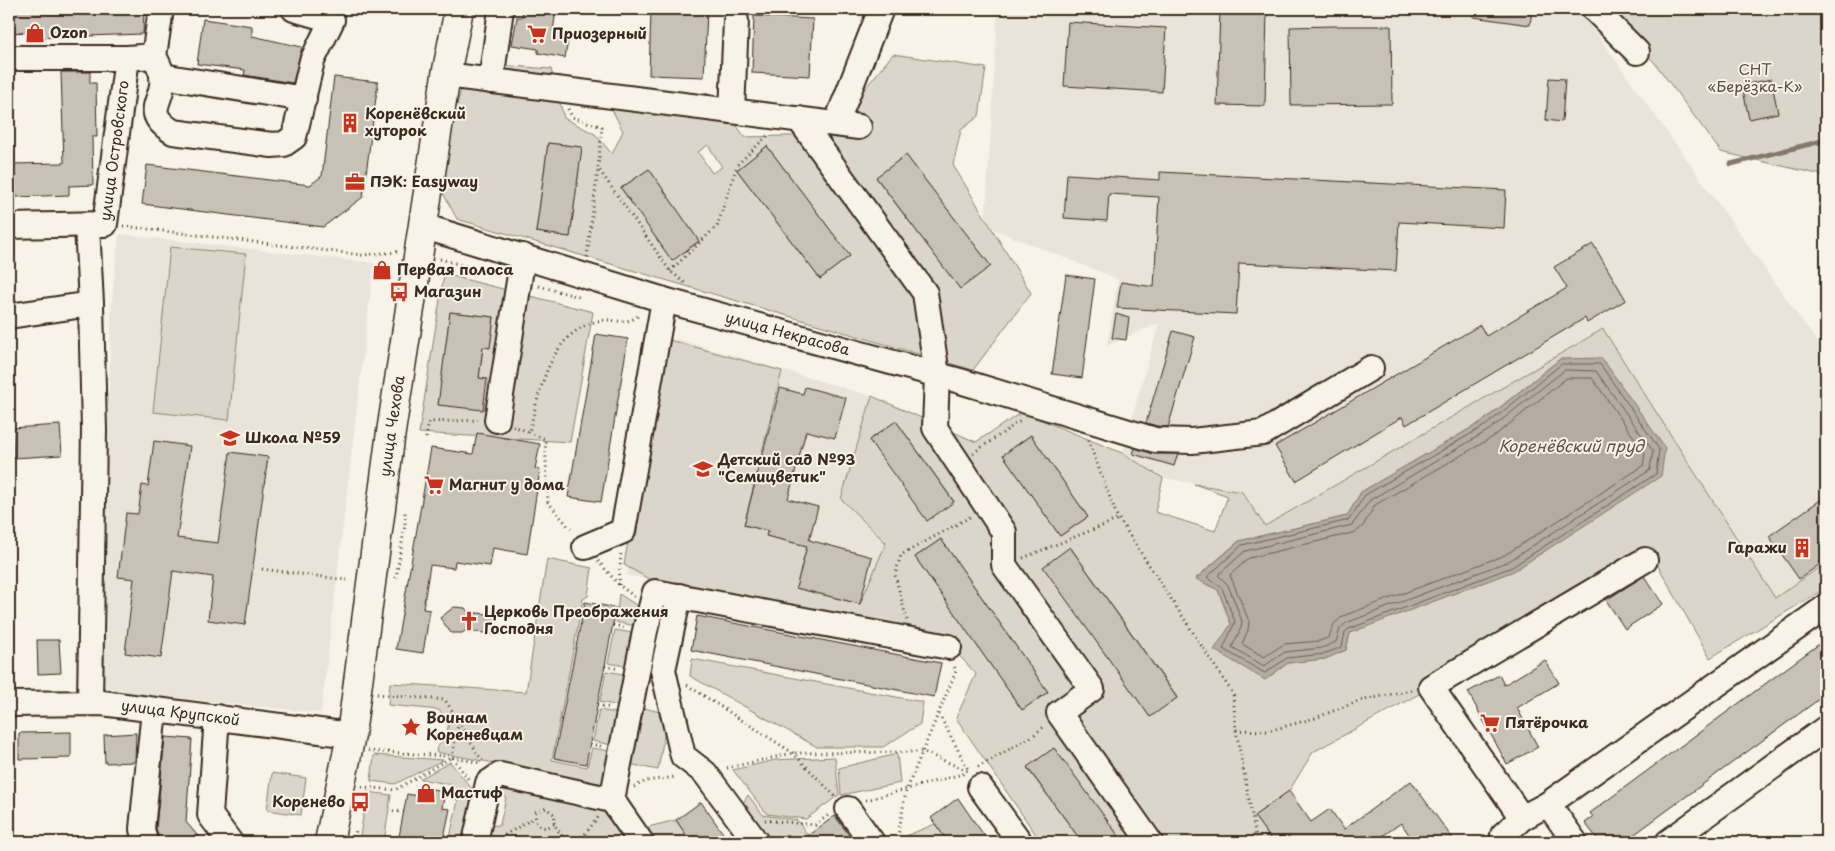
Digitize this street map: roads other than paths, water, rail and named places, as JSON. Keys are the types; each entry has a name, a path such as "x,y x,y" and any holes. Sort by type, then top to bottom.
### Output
{"main road":[{"name":"улица Чехова","path":"330,842 360,738 378,520 422,226 446,75 459,9"}],"street":[{"path":"161,9 155,114 160,123 173,132 272,145 284,144 294,137 312,61 332,20 294,9"},
{"path":"491,81 501,9"},
{"path":"836,124 881,9"},
{"path":"1594,9 1637,52"},
{"path":"732,111 736,20"},
{"path":"9,58 127,58"},
{"name":"улица Островского","path":"9,226 96,224 127,58 304,100"},
{"path":"446,75 859,127"},
{"path":"793,119 924,292 936,375 935,428 1004,532 1004,565 1092,690 1059,714 1150,842"},
{"path":"90,703 94,430 91,304 96,224"},
{"name":"улица Некрасова","path":"422,226 664,300 1043,405 1155,440 1192,441 1263,433 1371,368"},
{"path":"497,420 522,256"},
{"path":"585,547 623,531 664,300"},
{"path":"9,316 91,304"},
{"path":"1522,818 1431,687 1644,560"},
{"path":"612,800 645,631 652,610 655,592 949,647"},
{"path":"679,596 663,670 683,756 706,773 756,842"},
{"path":"1503,842 1503,835 1522,818 1548,804 1826,607"},
{"name":"улица Крупской","path":"9,704 90,703 360,738"},
{"path":"145,842 142,829 154,710"},
{"path":"217,718 210,815 230,842"},
{"path":"1668,842 1826,728"},
{"path":"475,842 488,783 500,776 612,800 641,842"},
{"path":"975,779 1020,842"},
{"path":"1548,804 1575,842"},
{"path":"846,807 872,842"}],"water":[{"name":"Коренёвский пруд","path":"1602,358 1665,448 1661,476 1514,571 1350,633 1346,650 1325,659 1288,663 1265,680 1214,650 1231,624 1218,590 1196,579 1239,541 1347,516 1361,492 1483,421 1560,359"}],"waterway":[{"path":"1731,164 1826,140"}],"place":[{"name":"Ozon","path":"35,33"},
{"name":"Приозерный","path":"537,34"},
{"name":"Коренёвский хуторок","path":"350,123"},
{"name":"ПЭК: Easyway","path":"355,182"},
{"name":"Первая полоса","path":"382,270"},
{"name":"Магазин","path":"399,292"},
{"name":"Школа №59","path":"230,438"},
{"name":"Детский сад №93 \"Семицветик\"","path":"703,469"},
{"name":"Магнит у дома","path":"434,485"},
{"name":"Гаражи","path":"1802,548"},
{"name":"Церковь Преображения Господня","path":"469,621"},
{"name":"Пятёрочка","path":"1490,723"},
{"name":"Воинам Кореневцам","path":"411,727"},
{"name":"Мастиф","path":"426,793"},
{"name":"Коренево","path":"360,802"}],"park label":[{"name":"СНТ «Берёзка-К»","path":"1755,78"}]}
